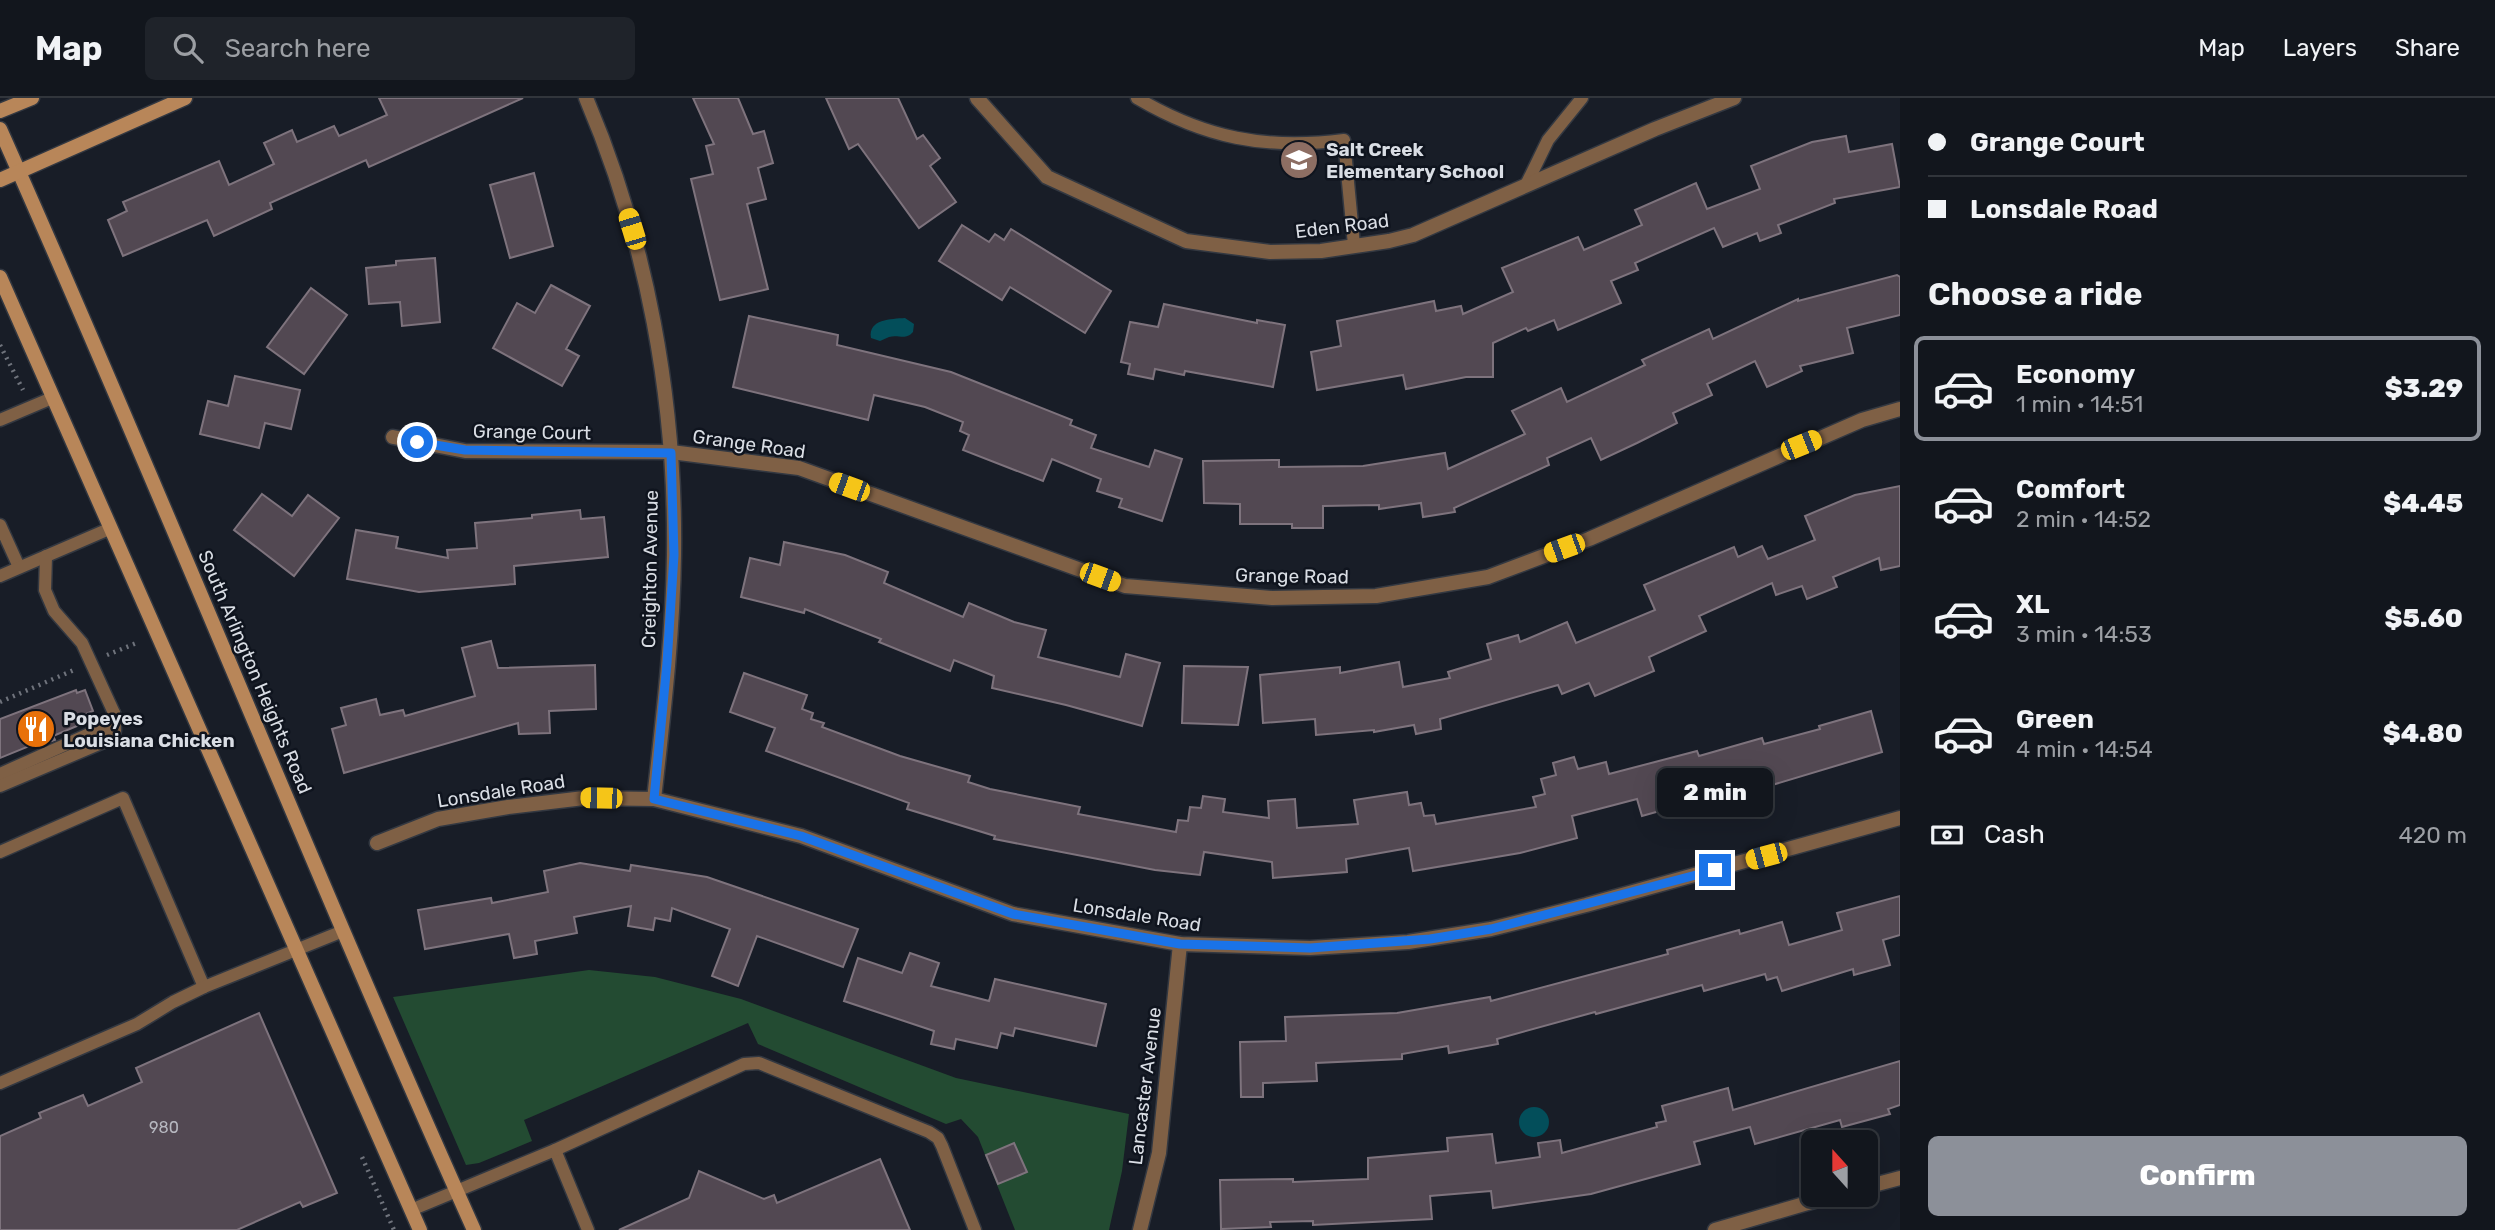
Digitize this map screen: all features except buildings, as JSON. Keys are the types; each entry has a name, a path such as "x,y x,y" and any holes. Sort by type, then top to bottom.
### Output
{"main road":[{"path":"0,111 32,98"},
{"path":"0,180 185,98"},
{"name":"South Arlington Heights Road","path":"0,129 474,1230"},
{"path":"1,283 420,1230"}],"street":[{"name":"Creighton Avenue","path":"586,98 605,143 638,251 660,361 671,453 674,555 654,799"},
{"name":"Eden Road","path":"978,98 1047,177 1186,241 1270,252 1321,251 1389,241 1413,234 1734,98"},
{"name":"Grange Road","path":"671,453 799,468 1125,586 1272,598 1376,596 1488,577 1589,539 1862,420 1900,409"},
{"name":"Grange Court","path":"393,437 465,450 671,453"},
{"name":"Lonsdale Road","path":"377,843 438,819 508,807 584,798 654,799 801,836 1013,914 1180,944 1310,948 1408,942 1491,929 1900,818"},
{"name":"Lancaster Avenue","path":"1140,1230 1159,1153 1180,944"},
{"path":"1878,1184 1900,1178"},
{"path":"1715,1230 1801,1205"}],"lane":[{"path":"1137,98 1189,125 1229,137 1281,145 1344,141 1354,245"},
{"path":"1526,185 1548,140 1582,98"},
{"path":"0,420 52,398"},
{"path":"0,525 19,567"},
{"path":"0,576 109,529"},
{"path":"0,786 106,741 115,731 114,713 92,662 82,643 54,611 45,590 46,556"},
{"path":"0,774 107,726 114,713"},
{"path":"0,852 123,798 204,987"},
{"path":"0,1083 137,1024 204,987 343,931"},
{"path":"411,1210 555,1150 744,1064 759,1063 929,1132 937,1138 975,1230"},
{"path":"555,1150 588,1230"}],"path":[{"path":"0,702 139,642"}],"green space":[{"path":"589,970 655,977 741,999 956,1078 1129,1114 1122,1171 1109,1230 1015,1230 978,1137 961,1119 946,1124 758,1044 748,1023 524,1120 532,1141 479,1163 466,1165 393,997"}],"water":[{"path":"905,318 914,324 910,335 889,337 880,341 871,338 873,327 882,321"},
{"path":"1534,1107 1545,1111 1549,1122 1545,1133 1534,1137 1523,1133 1519,1122 1523,1111"}],"place":[{"name":"Salt Creek Elementary School","path":"1299,160"},
{"name":"Popeyes Louisiana Chicken","path":"36,729"}],"route":[{"path":"417,442 465,450 671,453 674,555 654,799 801,836 1013,914 1180,944 1310,948 1430,939 1491,929 1715,870"}]}
